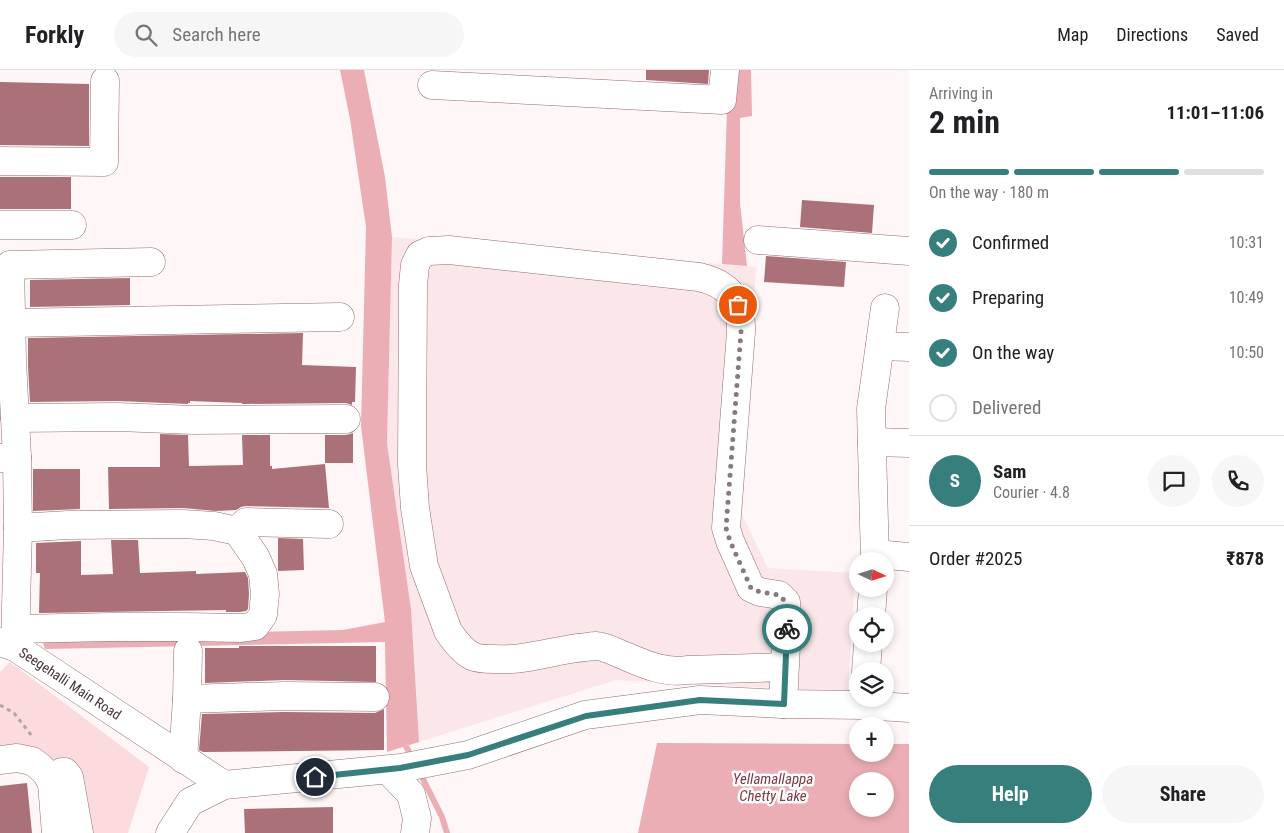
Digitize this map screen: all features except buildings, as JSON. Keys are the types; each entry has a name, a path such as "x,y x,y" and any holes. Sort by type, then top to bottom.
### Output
{"street":[{"path":"432,85 516,80 610,82 722,100 725,70"},
{"path":"0,161 104,162 105,82"},
{"path":"0,225 72,224"},
{"path":"758,240 909,251"},
{"path":"784,704 787,620 786,602 779,595 760,592 751,588 726,528 741,332 738,305 731,292 721,285 699,277 449,250 429,251 420,255 416,264 413,285 412,464 415,508 424,566 448,631 462,649 472,656 485,659 508,660 597,646 659,669 679,671 785,667"},
{"name":"Seegehalli Main Road","path":"151,262 10,265 11,322 6,361 15,418 8,458 18,528 9,558 10,640 224,785"},
{"path":"876,552 871,409 885,308"},
{"path":"11,322 340,318"},
{"path":"880,346 909,347"},
{"path":"15,418 346,419"},
{"path":"872,442 909,443"},
{"path":"236,531 246,522 329,524"},
{"path":"10,640 147,627 241,628 255,626 263,615 265,594 263,574 256,558 236,531 214,526 183,524 68,525 18,528"},
{"path":"894,557 909,557"},
{"path":"183,758 188,651"},
{"path":"187,699 284,696 374,697"},
{"path":"170,833 190,802 224,785 394,769 468,755 586,716 700,700 784,704 849,702"},
{"path":"894,706 909,708"},
{"path":"0,760 18,758 32,761 47,774 52,784 56,833"},
{"path":"394,769 411,794 417,818 416,833"},
{"path":"62,772 65,772 69,777 79,833"}],"shaded area":[{"path":"392,237 756,267 742,515 768,568 849,573 849,598 854,598 853,607 849,607 850,652 848,692 616,680 419,742 411,609 387,443"},
{"path":"10,662 149,767 128,833 84,833 77,780 0,751 0,672"}],"water":[{"path":"340,70 364,70 385,177 392,237 387,443 411,609 419,742 387,752 385,642 45,649 39,631 254,632 343,630 385,622 361,426 366,227 350,119"},
{"path":"736,70 751,70 752,116 740,118 740,203 747,266 722,264 727,109"},
{"name":"Yellamallappa Chetty Lake","path":"657,743 849,744 849,762 894,762 894,744 909,744 909,833 638,833"}],"waterway":[{"path":"405,739 406,746 413,760"},
{"path":"419,771 442,817 447,833"}],"way so far":[{"path":"738,305 741,332 726,528 751,588 760,592 779,595 786,602 787,629"}],"route":[{"path":"315,777 400,768 468,755 586,716 700,700 784,704 787,629"}]}
